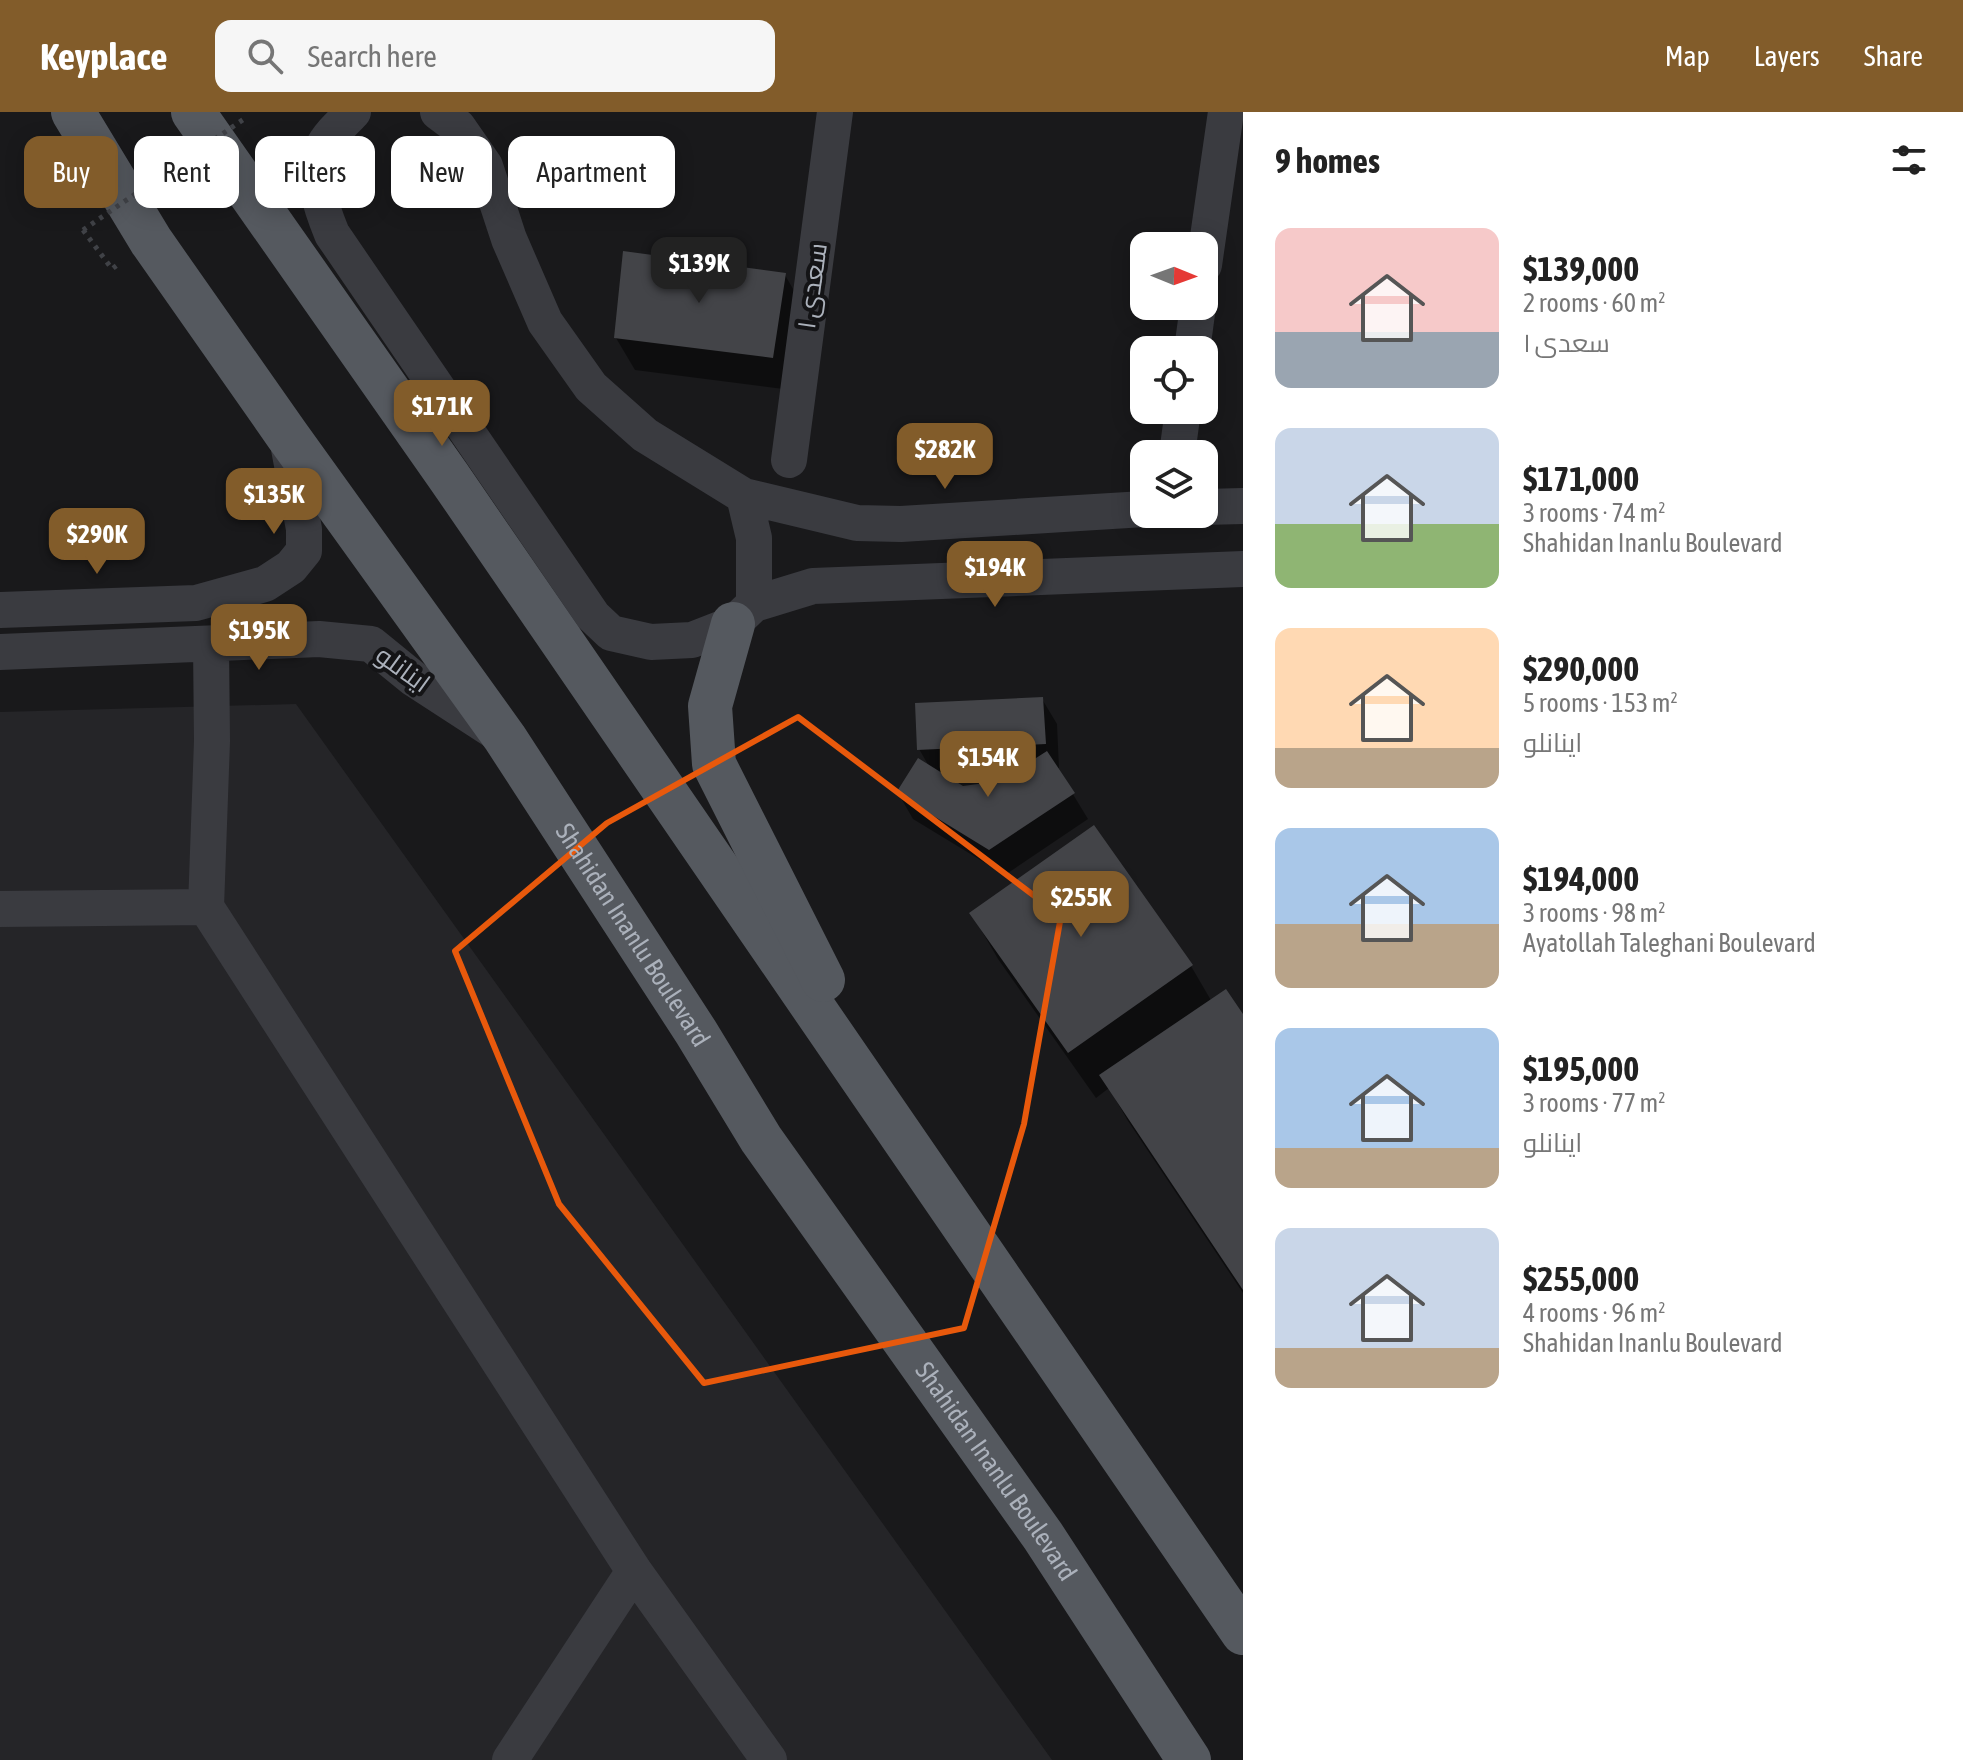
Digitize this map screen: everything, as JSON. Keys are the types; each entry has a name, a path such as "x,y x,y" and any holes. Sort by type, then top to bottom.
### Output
{"main road":[{"name":"Shahidan Inanlu Boulevard","path":"73,112 151,241 505,738 696,1032 761,1139 1043,1536 1189,1760"},
{"path":"193,112 449,477 1243,1633"},
{"path":"744,614 710,706 714,764 799,935 922,1165"}],"street":[{"path":"353,112 323,146 316,174 319,201 332,234 593,616 611,633 651,642 692,640 744,614 813,586 1243,569"},
{"path":"438,112 458,127 464,136"},
{"path":"481,112 483,136"},
{"name":"سعدی ۱","path":"789,460 835,112"},
{"path":"1209,232 1226,112"},
{"path":"492,187 509,239 545,322 591,387 645,435 744,496 857,523 901,524 1130,510"},
{"path":"0,610 196,603 265,584 291,567 304,551 304,529 287,435"},
{"path":"744,496 754,538 744,614"},
{"path":"1218,507 1243,506"},
{"name":"اینانلو","path":"0,652 319,639 371,644 414,679 505,738"},
{"path":"211,644 212,741 206,907 634,1571 769,1760"},
{"path":"0,909 206,907"},
{"path":"510,1760 634,1571"}],"path":[{"path":"112,269 83,230 244,119"}],"highlighted area":[{"path":"798,717 1061,916 1024,1124 964,1328 704,1383 559,1204 455,951 607,823"}],"shaded area":[{"path":"296,704 1052,1760 0,1760 0,712"}],"building":[{"path":"623,251 786,273 773,358 614,338"},
{"path":"1043,697 1046,744 917,750 915,703"},
{"path":"1047,751 1075,793 989,850 896,793 918,758 963,786 1000,781"},
{"path":"1094,825 1193,965 1068,1053 969,913"},
{"path":"1226,989 1243,1014 1243,1290 1099,1075"}]}
